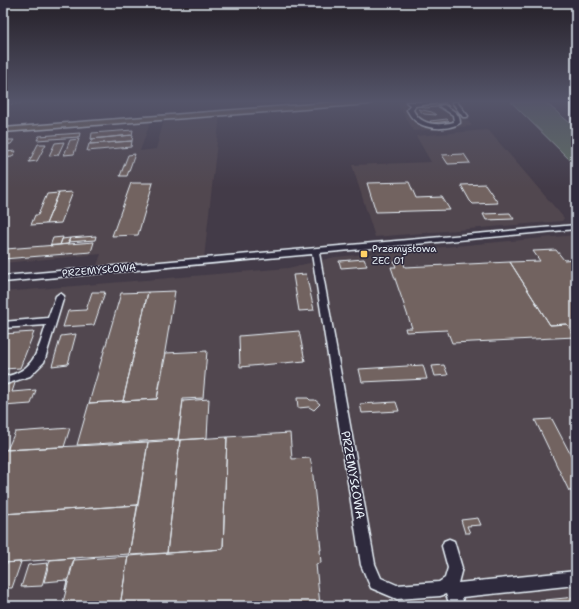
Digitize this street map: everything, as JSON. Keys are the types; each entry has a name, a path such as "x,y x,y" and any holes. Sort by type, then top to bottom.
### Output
{"street":[{"name":"PRZEMYSŁOWA","path":"3,279 576,227"},
{"name":"PRZEMYSŁOWA","path":"315,250 368,565 376,583 397,592 576,578"},
{"path":"3,381 26,373 40,360 60,296"},
{"path":"3,325 51,321"},
{"path":"449,546 455,568 452,587 458,606"}],"shaded area":[{"path":"22,130 147,130 140,151 156,149 161,130 218,130 204,258 101,267 97,265 101,254 3,263 3,132"},
{"path":"481,130 490,132 564,218 562,221 375,237 352,165 431,162 416,136"},
{"path":"576,235 576,606 3,606 3,292 288,268 335,257"}],"green space":[{"path":"540,130 576,130 576,166"}],"building":[{"path":"133,130 132,135 91,139 92,133"},
{"path":"80,133 79,137 37,140 39,136"},
{"path":"133,135 132,141 90,144 92,139"},
{"path":"79,139 74,154 64,155 70,140"},
{"path":"3,140 14,140 11,144 3,145"},
{"path":"132,141 131,147 87,151 89,144"},
{"path":"64,142 58,155 49,156 55,143"},
{"path":"38,144 46,144 37,161 29,162"},
{"path":"16,151 12,157 3,158 4,152"},
{"path":"135,154 127,176 120,176 128,155"},
{"path":"464,154 470,163 448,164 442,155"},
{"path":"409,182 416,198 442,197 450,210 376,212 367,183"},
{"path":"131,183 153,183 138,235 112,236"},
{"path":"485,184 498,203 473,204 461,185"},
{"path":"73,192 61,223 46,224 59,193"},
{"path":"59,193 46,224 31,225 35,215 38,215 47,194"},
{"path":"510,213 514,219 486,220 483,214"},
{"path":"96,236 95,240 68,242 70,238"},
{"path":"63,237 60,245 50,246 53,238"},
{"path":"70,238 68,244 60,245 62,239"},
{"path":"94,242 91,252 3,259 6,249"},
{"path":"556,250 564,260 576,259 576,337 567,324 550,325 510,262 540,261 533,251"},
{"path":"364,259 367,266 341,268 339,261"},
{"path":"403,261 405,267 510,262 550,325 567,324 575,337 452,343 447,330 406,332 405,328 412,328 391,267 396,267 394,262"},
{"path":"306,274 314,310 299,311 293,275"},
{"path":"175,291 157,399 123,401 148,292"},
{"path":"92,292 105,292 94,325 63,327 68,311 86,310"},
{"path":"148,292 123,401 89,403 121,293"},
{"path":"299,331 305,361 240,367 239,336"},
{"path":"34,332 20,368 3,369 3,334"},
{"path":"76,334 68,364 52,366 61,336"},
{"path":"207,351 203,398 183,399 178,439 77,445 89,403 157,399 166,353"},
{"path":"423,365 427,379 362,382 359,369"},
{"path":"444,365 448,375 435,376 432,366"},
{"path":"16,380 12,392 36,390 31,404 3,406 3,381"},
{"path":"297,398 308,398 310,400 315,400 320,404 314,410 309,407 298,408"},
{"path":"209,399 207,438 178,440 183,401"},
{"path":"396,402 399,411 362,413 360,404"},
{"path":"552,419 574,461 576,461 576,491 569,491 535,420"},
{"path":"70,428 64,447 7,450 15,432"},
{"path":"290,433 292,459 310,458 312,467 321,550 321,563 316,564 320,606 120,606 128,556 223,549 227,437"},
{"path":"227,437 223,549 167,553 180,440"},
{"path":"180,440 167,553 129,555 148,442"},
{"path":"148,442 138,505 3,514 3,450"},
{"path":"138,505 129,554 3,563 3,514"},
{"path":"478,518 481,525 467,526 470,533 465,533 461,520"},
{"path":"128,556 120,606 62,606 74,560"},
{"path":"74,558 65,590 67,580 44,582 50,560"},
{"path":"21,562 12,588 3,588 3,563"},
{"path":"48,563 42,586 21,587 28,565"},
{"path":"576,597 576,606 548,606 545,600"}],"place":[{"name":"Przemysłowa ZEC 01","path":"364,254"}]}
